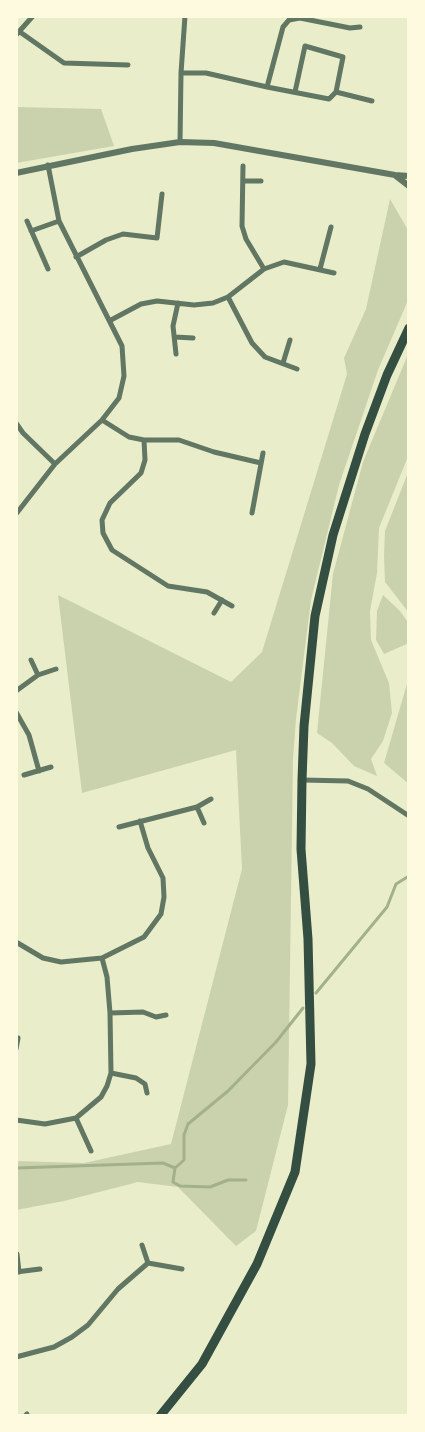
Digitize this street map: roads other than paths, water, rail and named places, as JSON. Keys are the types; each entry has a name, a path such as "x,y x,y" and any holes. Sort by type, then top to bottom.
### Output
{"highway":[{"path":"160,1416 202,1364 257,1264 295,1172 311,1064 308,939 302,849 302,780 304,726 315,616 333,535 365,434 387,375 409,328"}],"street":[{"path":"33,16 18,33 64,63 128,65"},
{"path":"180,142 181,72 185,16"},
{"path":"267,87 283,27 289,20 300,18 350,28 360,27"},
{"path":"181,72 206,73 267,87 329,99 336,92 343,57 305,46 295,92"},
{"path":"336,92 372,101"},
{"path":"16,173 48,165 180,142 214,143 409,176"},
{"path":"16,514 55,464 102,420 119,398 124,376 122,346 111,320 76,257 59,221 48,165"},
{"path":"243,166 242,226 246,239 264,269"},
{"path":"395,175 409,186"},
{"path":"243,181 261,181"},
{"path":"76,257 106,240 122,234 157,238 162,194"},
{"path":"27,221 48,269"},
{"path":"31,231 59,221"},
{"path":"320,269 331,227"},
{"path":"111,320 141,304 157,301 194,305 228,298 264,269 284,262 334,273"},
{"path":"228,298 252,342 265,357 297,368"},
{"path":"176,354 173,326 178,302"},
{"path":"175,337 193,338"},
{"path":"283,364 290,340"},
{"path":"102,420 129,437 144,440 179,440 214,452 261,463"},
{"path":"16,422 23,433 55,464"},
{"path":"144,440 145,460 141,474 110,503 102,520 103,533 112,550 168,586 207,592 232,606"},
{"path":"252,513 263,453"},
{"path":"214,612 222,600"},
{"path":"31,660 38,675"},
{"path":"16,692 38,675 56,669"},
{"path":"16,712 29,735 38,770"},
{"path":"24,775 51,767"},
{"path":"302,780 348,781 368,789 409,816"},
{"path":"119,826 197,807 211,799"},
{"path":"197,807 204,823"},
{"path":"16,942 42,958 61,962 102,958 144,937 161,914 164,897 163,878 148,848 140,821"},
{"path":"16,1120 45,1124 76,1118 101,1098 111,1072 110,1013 107,977 102,958"},
{"path":"110,1013 143,1012 156,1017 166,1014"},
{"path":"16,1048 18,1038"},
{"path":"111,1072 136,1078 145,1084 147,1093"},
{"path":"76,1118 91,1151"},
{"path":"142,1245 148,1263"},
{"path":"16,1254 18,1272 40,1269"},
{"path":"148,1263 182,1269"},
{"path":"16,1356 54,1347 72,1337 88,1325 118,1289 148,1263"}],"waterway":[{"path":"316,993 387,907 396,884 409,876"},
{"path":"16,1168 163,1163 175,1168 184,1160 184,1135 188,1124 228,1091 276,1042 303,1008"},
{"path":"175,1168 173,1182 180,1186 210,1187 228,1180 246,1180"}]}
